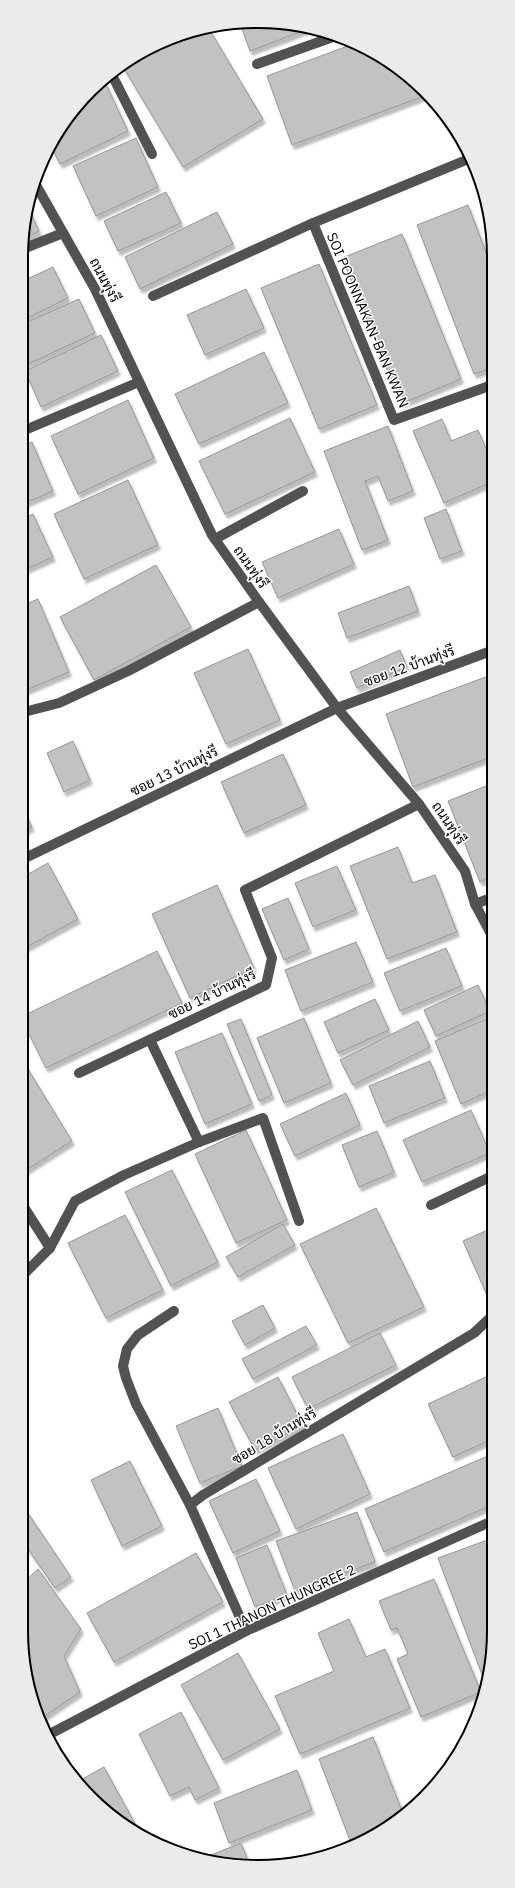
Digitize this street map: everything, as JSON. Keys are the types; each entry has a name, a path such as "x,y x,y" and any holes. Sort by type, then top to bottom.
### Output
{"street":[{"path":"257,64 327,39"},
{"path":"114,79 152,154"},
{"path":"153,296 313,224 465,160"},
{"name":"ถนนทุ่งรี","path":"38,189 62,233 96,289 215,539 336,708 419,804 465,871 475,904 487,926"},
{"name":"SOI POONNAKAN-BAN KWAN","path":"313,224 394,420 487,387"},
{"path":"28,247 62,233"},
{"path":"28,429 139,382"},
{"path":"215,539 303,491"},
{"path":"28,711 59,703 128,671 259,602"},
{"name":"ซอย 12 บ้านทุ่งรี","path":"336,708 487,652"},
{"name":"ซอย 13 บ้านทุ่งรี","path":"28,857 336,708"},
{"name":"ซอย 14 บ้านทุ่งรี","path":"79,1073 266,985 272,958 245,890 419,804"},
{"path":"475,904 487,900"},
{"path":"150,1040 199,1142"},
{"path":"28,1270 50,1248 74,1201 124,1175 199,1142 263,1118 299,1221"},
{"path":"431,1205 487,1178"},
{"path":"28,1213 50,1248"},
{"path":"174,1311 138,1335 128,1349 123,1366 136,1404 190,1505 246,1631"},
{"name":"ซอย 18 บ้านทุ่งรี","path":"190,1505 203,1495 474,1333 487,1321"},
{"name":"SOI 1 THANON THUNGREE 2","path":"52,1733 246,1631 487,1523"}],"building":[{"path":"242,28 273,28 301,32 250,51"},
{"path":"211,32 263,119 183,167 125,70 170,45"},
{"path":"347,46 372,59 397,75 422,97 292,145 267,76"},
{"path":"106,85 128,131 60,164 54,152 59,143 75,118 95,95"},
{"path":"136,138 158,187 96,216 73,166"},
{"path":"166,192 181,223 118,251 104,221"},
{"path":"468,205 487,255 487,370 474,374 417,225"},
{"path":"217,212 233,244 140,289 125,257"},
{"path":"32,215 39,231 29,236"},
{"path":"402,234 461,379 401,404 342,258"},
{"path":"319,264 377,405 319,429 261,288"},
{"path":"53,267 68,298 28,318 28,279"},
{"path":"246,289 264,328 205,355 187,315"},
{"path":"79,299 95,333 28,364 28,322"},
{"path":"101,335 118,371 41,407 28,378 28,370"},
{"path":"264,352 288,403 199,444 175,394"},
{"path":"128,400 154,458 78,494 51,436"},
{"path":"290,418 315,472 225,514 199,461"},
{"path":"442,419 451,441 478,430 487,451 487,484 444,503 413,431"},
{"path":"388,426 413,491 388,501 378,476 365,481 388,540 362,550 324,451"},
{"path":"32,442 53,491 28,502 28,444"},
{"path":"128,480 158,545 84,579 54,514"},
{"path":"446,509 462,551 440,559 424,518"},
{"path":"33,514 53,557 28,568 28,516"},
{"path":"339,529 354,564 278,598 262,562"},
{"path":"156,565 191,627 94,680 60,617"},
{"path":"409,586 418,611 347,638 338,613"},
{"path":"38,599 69,672 28,689 28,603"},
{"path":"248,649 280,720 226,744 194,673"},
{"path":"400,650 407,667 357,688 350,672"},
{"path":"487,676 487,759 413,787 386,714"},
{"path":"73,741 90,780 64,792 47,753"},
{"path":"283,754 306,805 244,833 221,782"},
{"path":"487,786 487,879 480,882 448,801"},
{"path":"28,819 32,827 28,829"},
{"path":"398,847 412,883 435,875 457,932 387,959 350,866"},
{"path":"48,863 78,919 28,946 28,874"},
{"path":"337,866 356,910 313,927 295,883"},
{"path":"217,885 254,968 190,998 152,914"},
{"path":"288,898 309,949 284,960 262,909"},
{"path":"356,942 373,982 301,1011 285,970"},
{"path":"446,948 462,986 400,1011 384,973"},
{"path":"157,951 182,1003 46,1068 28,1032 28,1014"},
{"path":"478,985 487,1004 487,1012 436,1036 424,1010"},
{"path":"375,999 389,1030 338,1053 324,1022"},
{"path":"304,1018 331,1083 284,1103 257,1038"},
{"path":"241,1019 272,1095 259,1101 227,1024"},
{"path":"487,1019 487,1092 461,1104 435,1041"},
{"path":"418,1021 430,1047 353,1085 340,1060"},
{"path":"222,1033 252,1104 205,1124 175,1052"},
{"path":"430,1061 445,1098 384,1123 369,1086"},
{"path":"28,1069 72,1141 28,1169"},
{"path":"346,1093 360,1125 295,1156 280,1124"},
{"path":"471,1110 487,1146 487,1154 422,1182 403,1140"},
{"path":"246,1130 287,1220 236,1243 195,1154"},
{"path":"377,1131 394,1172 359,1187 342,1145"},
{"path":"172,1170 218,1262 171,1286 125,1192"},
{"path":"376,1208 424,1307 348,1343 300,1244"},
{"path":"125,1215 163,1290 106,1318 68,1243"},
{"path":"283,1224 295,1245 238,1277 226,1257"},
{"path":"487,1230 487,1295 463,1241"},
{"path":"263,1305 275,1328 245,1345 232,1321"},
{"path":"306,1326 317,1345 253,1379 242,1359"},
{"path":"380,1333 396,1365 308,1409 292,1377"},
{"path":"487,1376 487,1441 453,1457 428,1404"},
{"path":"278,1377 303,1425 255,1450 229,1402"},
{"path":"218,1408 242,1466 200,1483 176,1426"},
{"path":"343,1434 370,1494 296,1529 268,1468"},
{"path":"487,1456 487,1507 384,1552 365,1509"},
{"path":"130,1461 162,1526 122,1546 91,1480"},
{"path":"256,1479 280,1531 233,1553 209,1501"},
{"path":"357,1512 375,1562 295,1591 276,1541"},
{"path":"28,1513 71,1577 55,1588 28,1549"},
{"path":"487,1540 487,1646 483,1676 438,1558"},
{"path":"267,1545 287,1595 255,1607 236,1558"},
{"path":"196,1553 223,1602 114,1662 87,1613"},
{"path":"38,1569 81,1629 64,1656 80,1692 44,1716 32,1675 28,1646 28,1578"},
{"path":"434,1579 479,1688 478,1693 421,1717 397,1659 408,1654 397,1628 391,1630 379,1601"},
{"path":"349,1619 366,1657 385,1649 410,1708 300,1754 275,1696 334,1671 318,1633"},
{"path":"238,1653 280,1729 223,1760 181,1685"},
{"path":"181,1712 219,1788 195,1800 189,1787 170,1796 139,1734"},
{"path":"373,1737 401,1809 372,1829 350,1840 319,1759"},
{"path":"104,1767 136,1824 106,1803 82,1779"},
{"path":"297,1770 312,1810 229,1843 214,1803"},
{"path":"241,1843 248,1860 242,1860 210,1855"}]}
